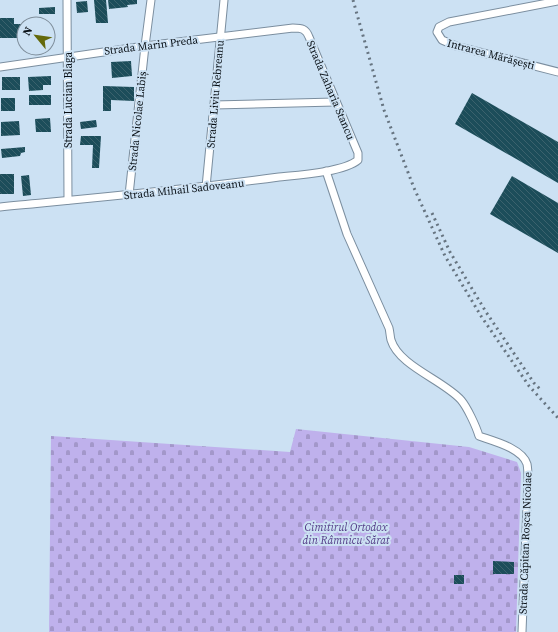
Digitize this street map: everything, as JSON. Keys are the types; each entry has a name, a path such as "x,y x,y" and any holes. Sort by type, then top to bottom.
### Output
{"street":[{"name":"Strada Lucian Blaga","path":"68,0 68,200"},
{"name":"Strada Nicolae Labiș","path":"129,195 151,0"},
{"name":"Strada Liviu Rebreanu","path":"206,187 224,0"},
{"name":"Intrarea Mărășești","path":"558,1 449,22 441,25 437,32 442,40 456,46 558,72"},
{"name":"Strada Marin Preda","path":"0,67 145,46 293,28 303,29"},
{"name":"Strada Zaharia Stancu","path":"303,29 307,32 335,102 358,153"},
{"path":"214,106 335,102"},
{"name":"Strada Mihail Sadoveanu","path":"0,208 206,187 326,171 353,164 358,160 358,153"},
{"name":"Strada Căpitan Roșca Nicolae","path":"326,171 347,234 389,328 391,340 397,350 409,363 438,382 461,400 476,426 479,436 520,453 527,463 528,480 522,632"}],"green space":[{"name":"Cimitirul Ortodox din Râmnicu Sărat","path":"296,429 469,447 517,462 521,473 516,632 49,632 51,436 290,452"}],"building":[{"path":"94,0 106,0 108,23 96,23"},
{"path":"108,0 137,0 137,4 127,5 128,7 109,9"},
{"path":"87,1 88,12 77,13 76,2"},
{"path":"55,7 55,14 39,14 39,8"},
{"path":"0,18 14,18 14,24 16,24 16,38 0,38"},
{"path":"131,61 132,76 112,78 111,62"},
{"path":"51,76 51,85 43,85 43,90 29,91 28,77"},
{"path":"2,77 20,77 20,90 2,90"},
{"path":"103,86 134,87 134,101 111,100 111,111 103,111"},
{"path":"472,93 558,142 558,183 455,124"},
{"path":"29,95 51,95 51,105 29,105"},
{"path":"1,98 15,98 15,111 1,111"},
{"path":"50,118 51,132 36,132 35,119"},
{"path":"96,120 97,127 81,129 80,122"},
{"path":"19,121 20,135 1,136 1,122"},
{"path":"81,136 101,136 99,168 92,168 93,145 80,145"},
{"path":"25,147 25,152 21,153 20,156 2,158 1,149"},
{"path":"0,174 14,174 14,194 0,194"},
{"path":"29,175 31,195 23,196 21,176"},
{"path":"512,176 558,203 558,253 490,214"},
{"path":"493,561 514,562 514,574 493,574"},
{"path":"454,575 464,575 464,584 454,584"}],"railway":[{"path":"353,0 384,110 414,188 445,256 481,316 529,386 558,418"},
{"path":"432,213 450,252 486,312 534,383 542,391"}]}
